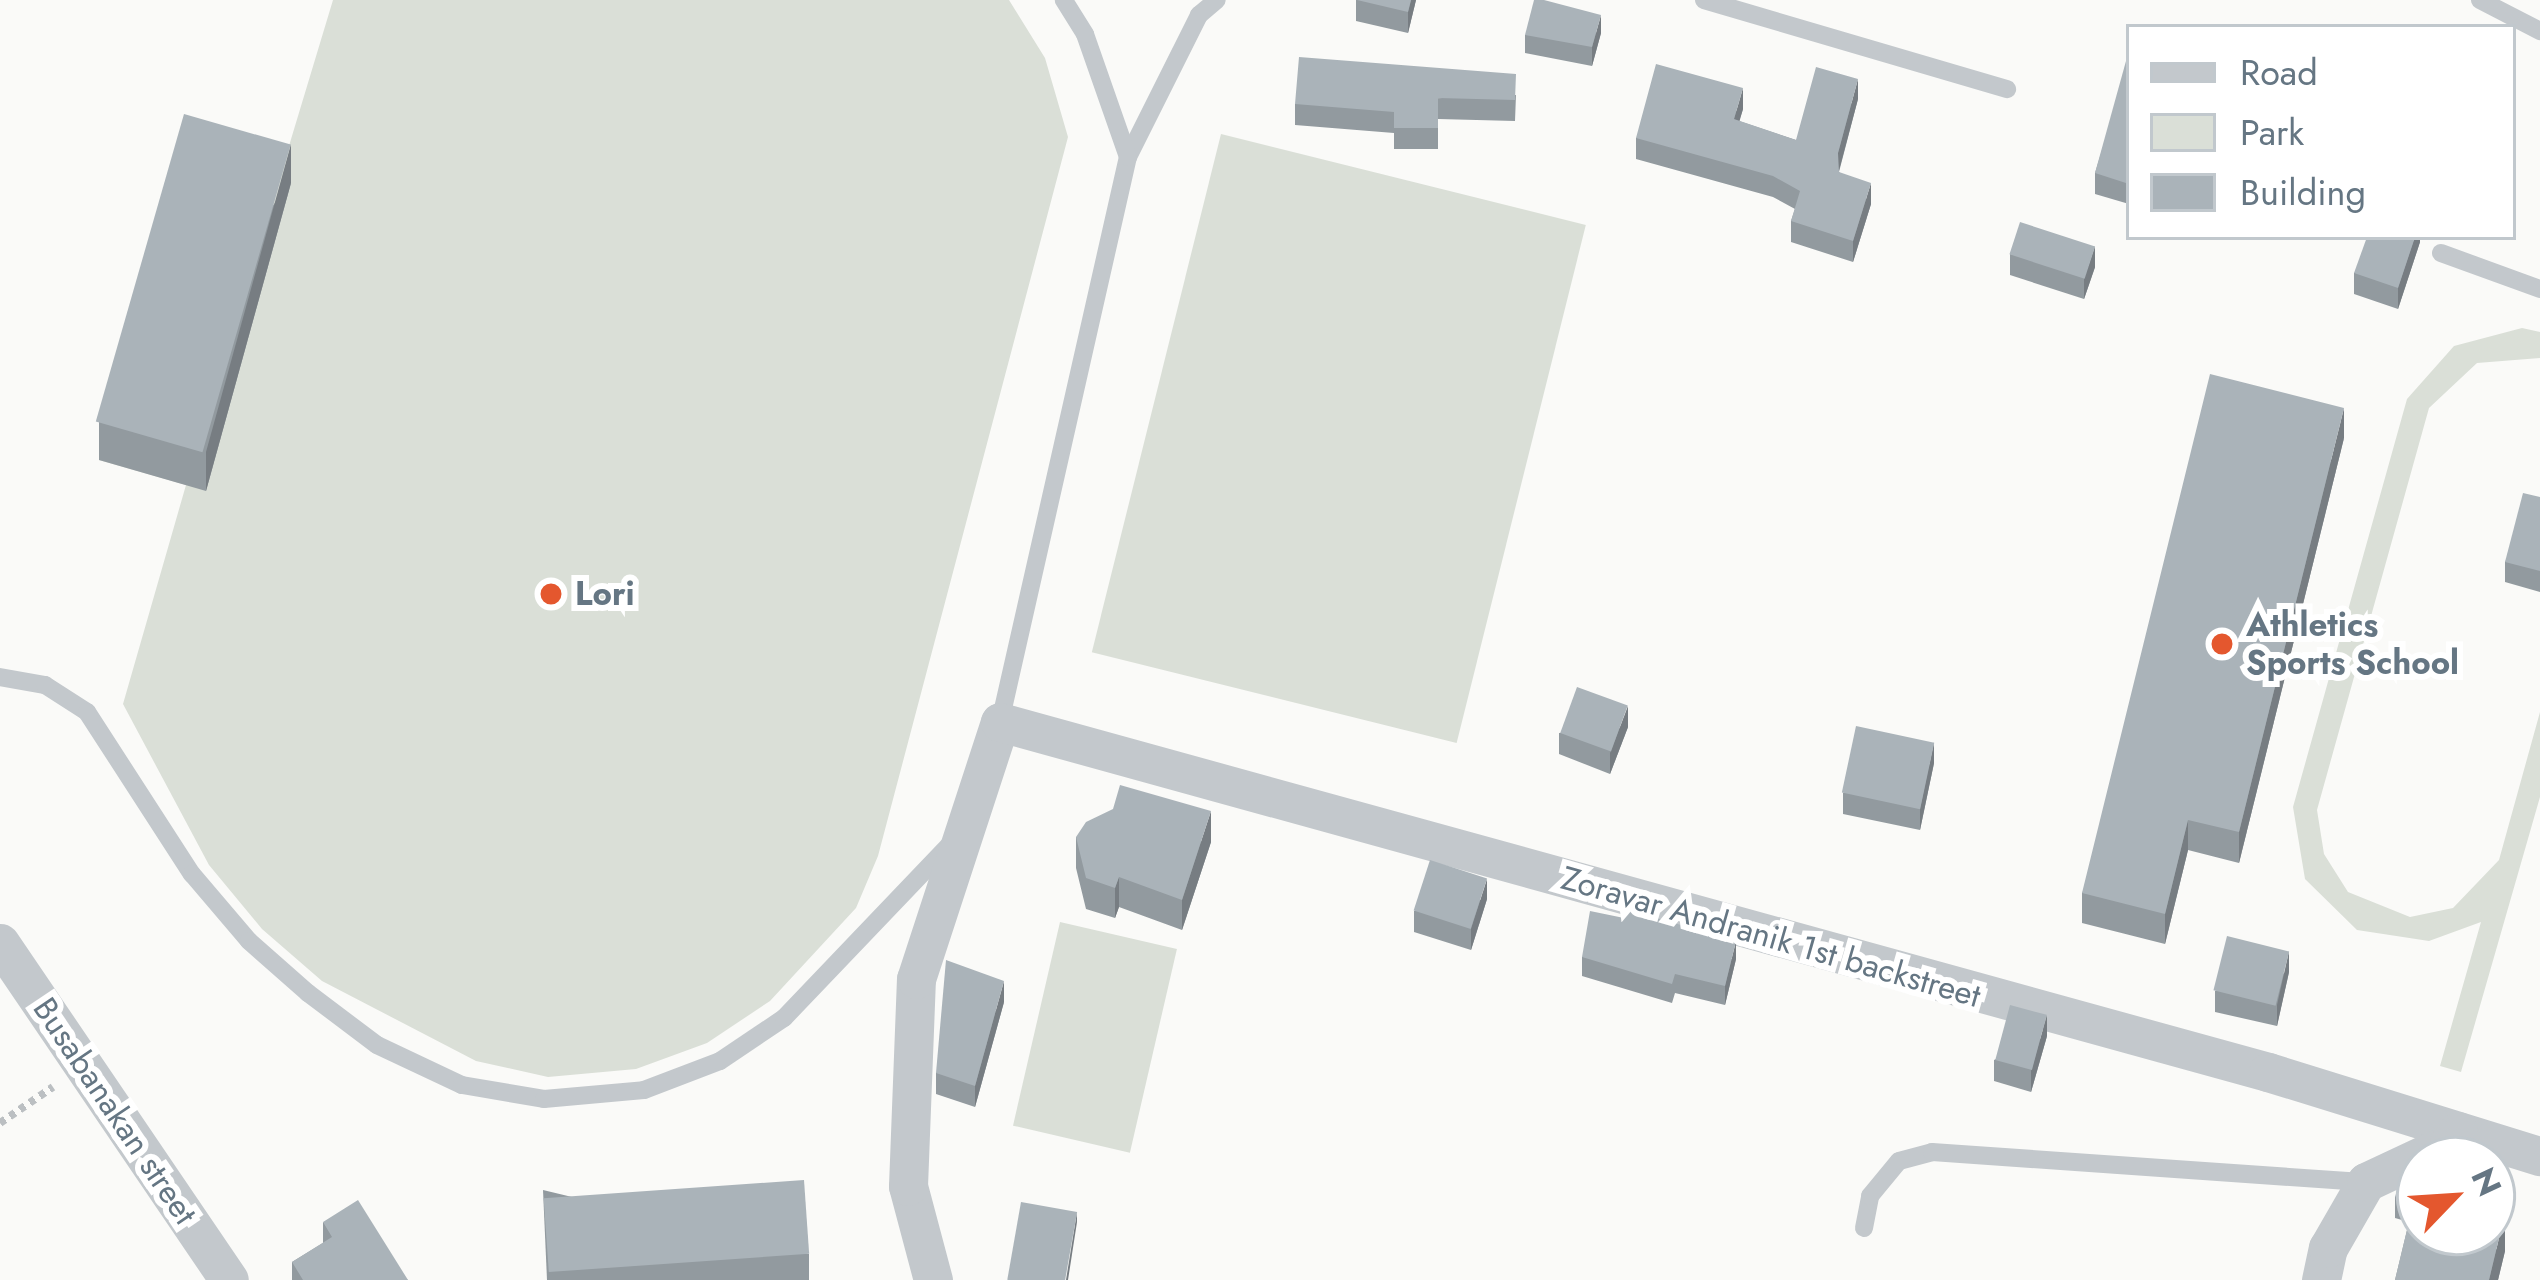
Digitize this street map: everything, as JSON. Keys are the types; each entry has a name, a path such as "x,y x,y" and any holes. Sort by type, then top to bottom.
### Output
{"street":[{"path":"933,1280 908,1186 916,979 1000,722"},
{"name":"Zoravar Andranik 1st backstreet","path":"1000,722 2540,1156"},
{"name":"Busabanakan street","path":"0,943 229,1280"},
{"path":"2320,1280 2328,1248 2366,1182 2458,1131"}],"lane":[{"path":"1064,0 1085,34 1128,158"},
{"path":"1000,722 1128,158 1199,15 1217,0"},
{"path":"1704,0 2007,88"},
{"path":"2480,0 2540,32"},
{"path":"2441,253 2540,289"},
{"path":"0,677 45,685 87,712 192,874 249,941 308,993 377,1045 462,1085 544,1099 644,1090 720,1061 784,1018 964,830"},
{"path":"1864,1228 1870,1196 1899,1160 1932,1152 2366,1182"}],"path":[{"path":"0,1123 84,1066"}],"green space":[{"name":"Lori","path":"333,0 1009,0 1045,58 1068,137 878,856 856,908 770,1001 707,1043 636,1069 548,1077 476,1061 322,981 262,929 209,865 123,704 186,485 99,460 184,153 279,179"},
{"path":"1221,134 1586,225 1457,743 1092,652"},
{"path":"2522,328 2540,332 2540,358 2477,363 2429,408 2317,810 2324,854 2348,892 2410,917 2453,908 2499,860 2540,712 2540,797 2461,1072 2440,1066 2481,922 2429,941 2357,930 2305,879 2293,807 2407,399 2454,346"},
{"path":"1060,922 1177,949 1130,1153 1013,1126"}],"building":[{"path":"1357,0 1411,0 1408,12"},
{"path":"1534,0 1601,15 1592,47 1525,35"},
{"path":"1299,57 1516,74 1515,100 1438,98 1438,128 1394,128 1394,112 1295,104"},
{"path":"2126,61 2126,183 2095,173"},
{"path":"1656,64 1743,88 1734,119 1796,140 1816,67 1858,79 1838,153 1839,172 1871,183 1853,241 1791,221 1800,191 1773,176 1636,138"},
{"path":"184,114 291,145 202,452 96,422"},
{"path":"2020,222 2095,246 2085,279 2009,254"},
{"path":"2366,240 2414,240 2398,288 2354,273"},
{"name":"Athletics Sports School","path":"2210,374 2344,408 2239,832 2188,820 2165,914 2082,893"},
{"path":"2523,493 2540,497 2540,571 2505,562"},
{"path":"1577,687 1628,705 1611,752 1560,733"},
{"path":"1856,726 1934,743 1920,809 1842,793"},
{"path":"1120,785 1211,811 1182,900 1119,877 1115,888 1086,878 1076,837 1086,822 1113,809"},
{"path":"1430,860 1487,879 1471,929 1414,910"},
{"path":"1626,909 1736,941 1725,986 1675,974 1672,984 1582,957 1590,911 1624,918"},
{"path":"2227,936 2289,951 2276,1006 2213,990"},
{"path":"946,960 1004,981 975,1086 936,1073"},
{"path":"2010,1005 2047,1015 2032,1070 1995,1060"},
{"path":"804,1180 809,1254 549,1272 544,1198"},
{"path":"358,1200 408,1280 303,1280 292,1262 332,1237 323,1222"},
{"path":"1021,1202 1077,1212 1065,1280 1007,1280"},
{"path":"2401,1256 2495,1256 2489,1280 2395,1280"}],"place":[{"name":"Lori","path":"551,594"},
{"name":"Athletics Sports School","path":"2222,644"}]}
